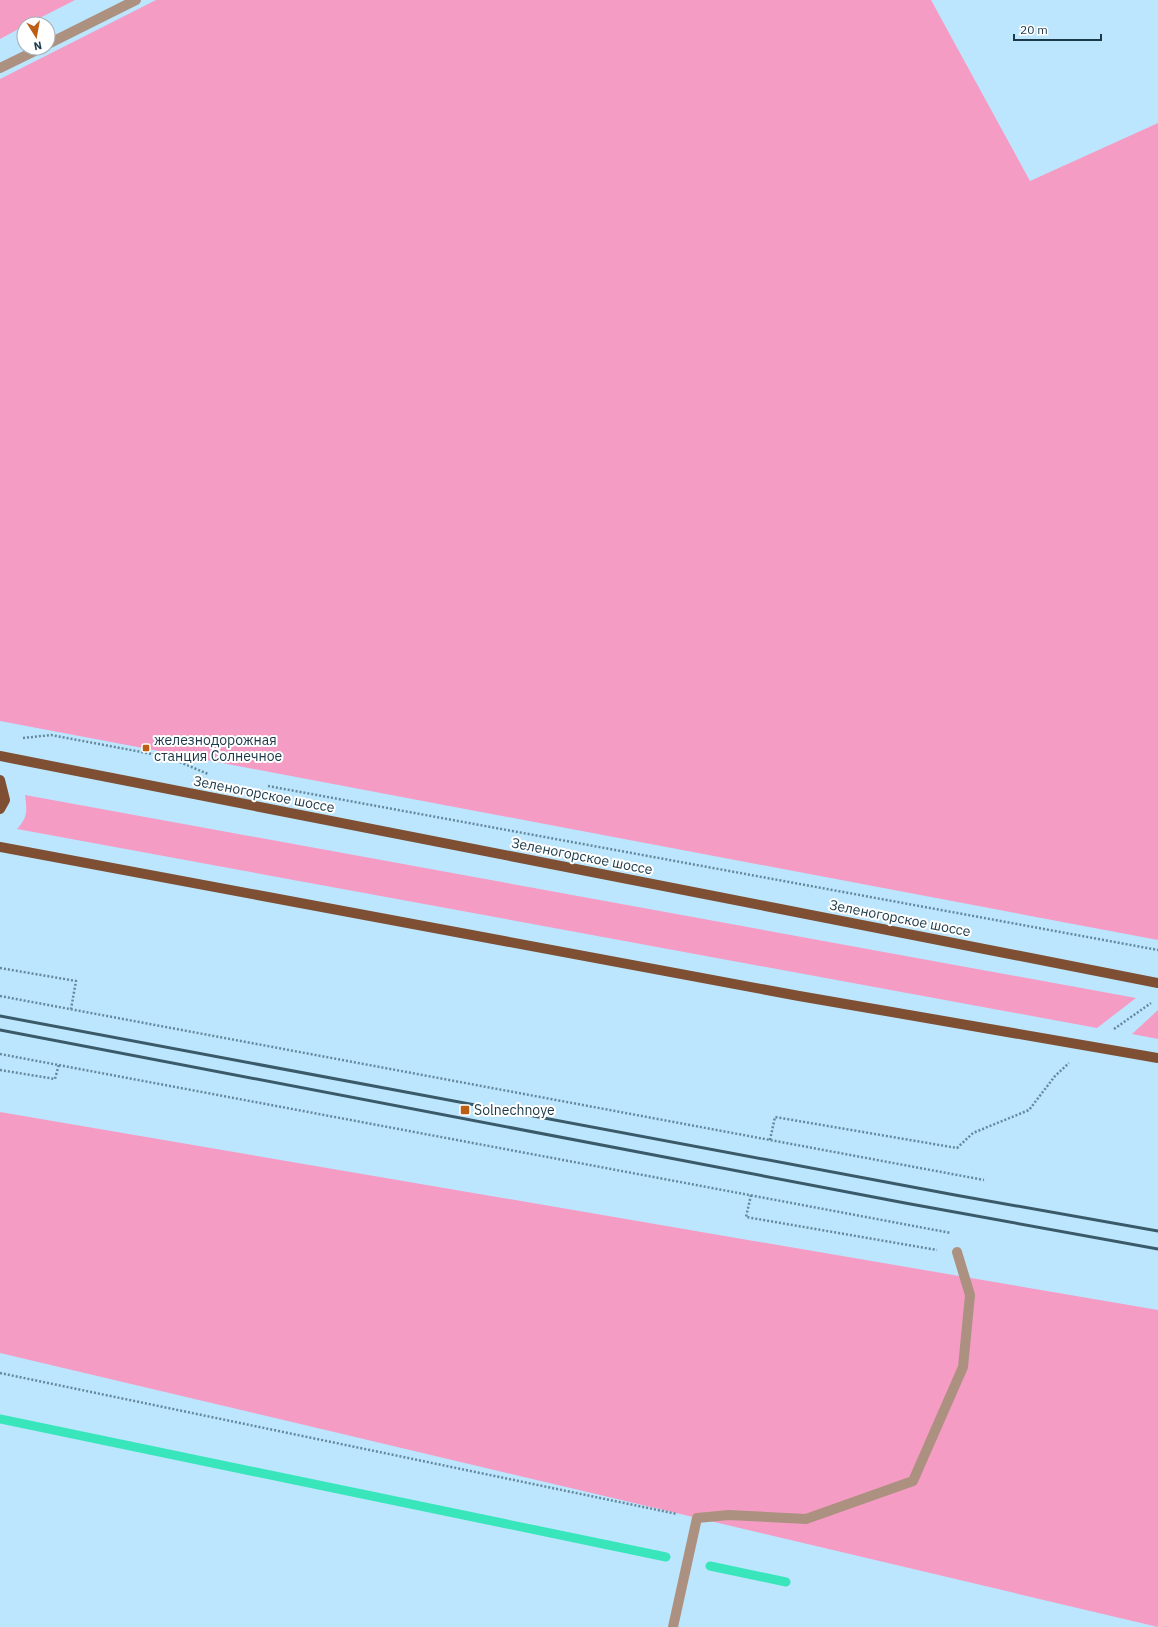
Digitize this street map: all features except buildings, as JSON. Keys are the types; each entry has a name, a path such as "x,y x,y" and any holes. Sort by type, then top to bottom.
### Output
{"main road":[{"name":"Зеленогорское шоссе","path":"0,756 1158,983"},
{"path":"0,780 5,800 0,809"},
{"path":"0,847 799,996 1158,1058"}],"street":[{"path":"56,40 136,0"},
{"path":"0,68 24,56"},
{"path":"673,1627 697,1518 729,1515 806,1519 913,1481 963,1367 970,1295 957,1252"}],"path":[{"path":"21,738 51,735 59,736 168,757 208,775"},
{"path":"263,785 1158,950"},
{"path":"0,968 76,981 71,1009"},
{"path":"0,996 984,1180"},
{"path":"0,1054 955,1233"},
{"path":"770,1140 775,1117 957,1148 973,1133 1029,1110 1055,1076 1071,1061"},
{"path":"0,1070 55,1079 59,1064"},
{"path":"751,1195 746,1217 934,1250 957,1252"},
{"path":"0,1373 697,1518"}],"shaded area":[{"path":"0,0 75,0 44,16 16,16 16,30 0,39"},
{"path":"156,0 931,0 1030,181 1158,123 1158,940 0,721 0,79 45,56 56,56 56,51"},
{"path":"25,795 1136,998 1097,1028 17,829 26,814"},
{"path":"1158,1010 1158,1039 1132,1034"},
{"path":"0,1112 1158,1310 1158,1627 0,1353"}],"waterway":[{"path":"0,1419 666,1557"},
{"path":"710,1566 786,1582"}],"railway":[{"path":"0,1016 955,1195 1158,1231"},
{"path":"0,1030 905,1203 1158,1249"}],"place":[{"name":"железнодорожная станция Солнечное","path":"146,748"},
{"name":"Solnechnoye","path":"465,1110"}]}
